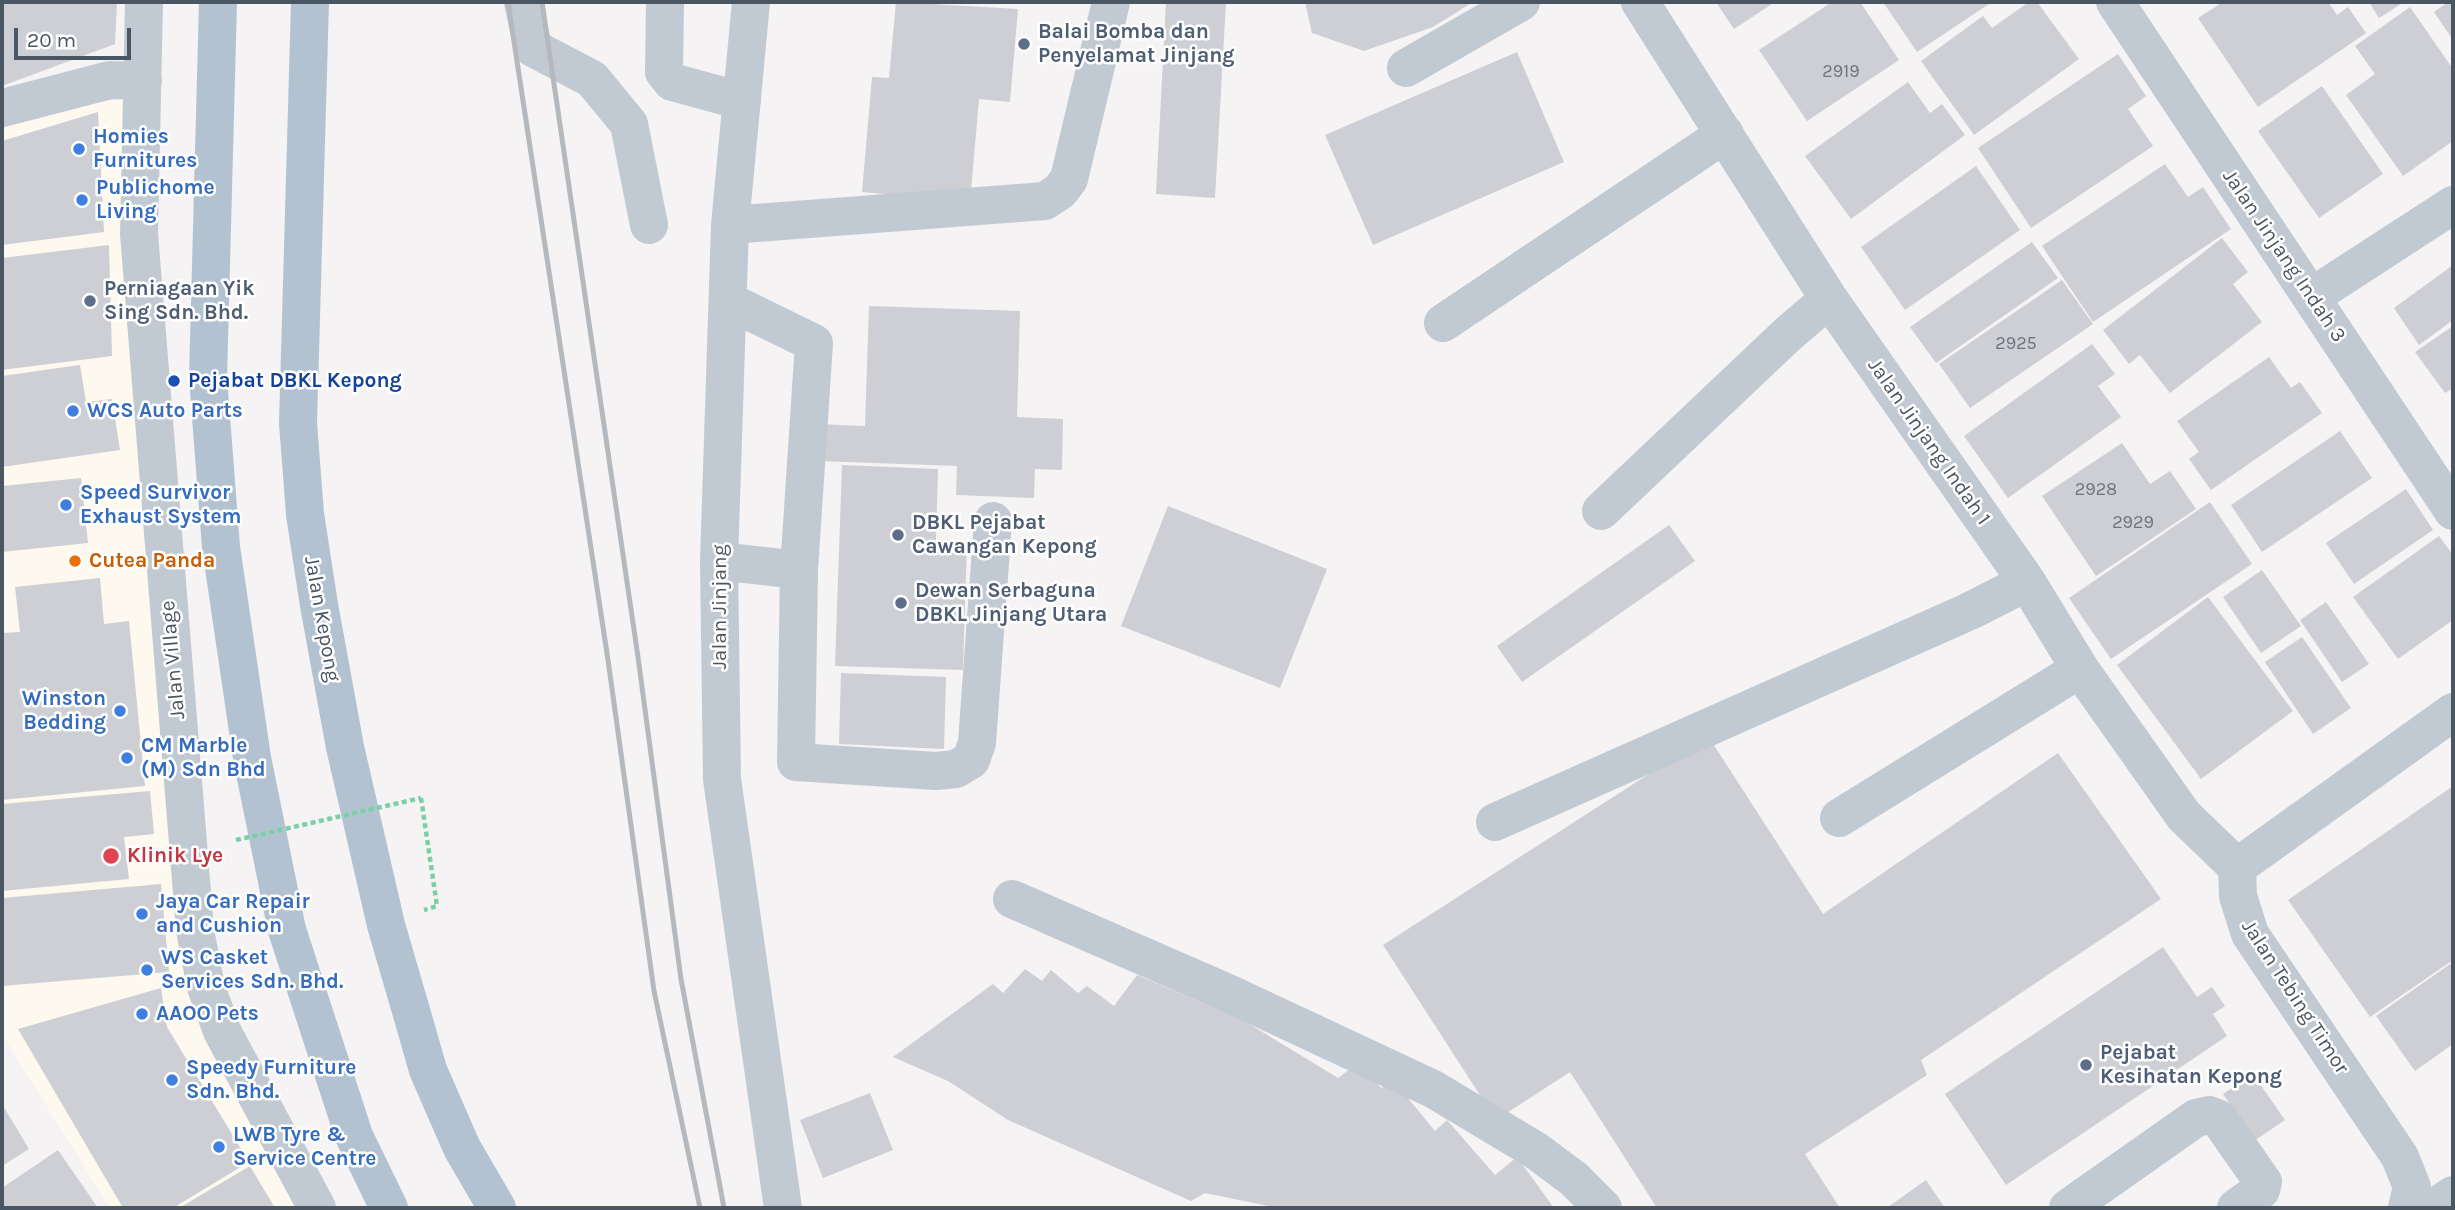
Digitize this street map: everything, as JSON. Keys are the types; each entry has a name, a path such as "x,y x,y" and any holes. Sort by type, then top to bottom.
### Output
{"main road":[{"path":"218,2 208,378 221,547 252,758 287,930 354,1136 389,1208"},
{"name":"Jalan Kepong","path":"310,2 298,423 305,514 317,592 345,747 386,925 428,1070 457,1137 497,1208"}],"street":[{"name":"Jalan Village","path":"144,2 139,234 195,930 206,987 222,1031 317,1208"},
{"path":"523,2 533,48 592,79 629,124 649,225"},
{"path":"665,2 664,72 672,82 742,101"},
{"name":"Jalan Jinjang","path":"751,2 730,225 719,561 722,779 783,1208"},
{"path":"730,225 1045,201 1060,191 1069,179 1111,2"},
{"path":"1406,68 1521,2"},
{"name":"Jalan Jinjang Indah 1","path":"1640,2 1829,299 2026,582 2080,669 2184,816 2236,867"},
{"name":"Jalan Jinjang Indah 3","path":"2115,2 2453,510"},
{"path":"2,108 110,80 143,81"},
{"path":"1443,323 1725,134"},
{"path":"2311,297 2453,205"},
{"path":"1601,511 1788,334 1829,299"},
{"path":"728,301 814,343 799,570 796,762 936,771 956,769 971,760 977,743 993,520"},
{"path":"719,561 799,570"},
{"path":"1495,822 1969,611 2026,582"},
{"path":"1839,818 2080,669"},
{"path":"2236,867 2453,712"},
{"name":"Jalan Tebing Timor","path":"2236,867 2238,896 2250,934 2400,1157 2412,1188 2407,1208"},
{"path":"1012,899 1230,994 1433,1089 1535,1150 1574,1179 1604,1208"},
{"path":"2068,1208 2196,1118 2209,1115 2218,1119 2263,1182 2261,1190 2236,1208"},
{"path":"2434,1208 2453,1195"}],"path":[{"path":"236,840 421,798 437,906 424,910"}],"shaded area":[{"path":"129,95 180,936 300,1208 110,1208 2,1034 2,127"}],"building":[{"path":"2,2 117,2 115,44 2,86"},
{"path":"896,2 1018,9 1010,102 979,99 970,202 862,192 872,77 889,78"},
{"path":"1166,2 1226,2 1215,198 1156,194"},
{"path":"1305,2 1473,2 1433,27 1364,51 1312,33"},
{"path":"1716,2 1775,2 1734,29"},
{"path":"1832,2 1860,2 1899,60 1807,121 1759,50"},
{"path":"1883,2 1992,2 1917,52"},
{"path":"2029,2 2037,2 2079,59 1974,135 1921,61 1983,16 1992,28"},
{"path":"2223,2 2328,2 2337,15 2348,7 2366,33 2258,107 2198,18"},
{"path":"2369,2 2404,2 2379,18"},
{"path":"2448,2 2453,2 2453,40 2434,12"},
{"path":"2410,7 2453,69 2453,141 2403,176 2346,95 2375,74 2355,46"},
{"path":"1517,52 1564,162 1373,245 1325,135"},
{"path":"2118,54 2146,96 2128,109 2153,146 2031,228 1978,148"},
{"path":"1908,82 1930,113 1942,104 1965,135 1851,219 1805,156"},
{"path":"2322,86 2383,174 2319,218 2258,131"},
{"path":"98,112 104,232 2,245 2,141"},
{"path":"2165,164 2188,197 2203,187 2231,229 2093,322 2042,246"},
{"path":"1976,166 2020,230 1905,310 1861,247"},
{"path":"2222,238 2248,272 2233,284 2262,322 2170,393 2140,355 2129,364 2103,330"},
{"path":"2032,242 2058,278 1936,363 1910,327"},
{"path":"109,245 112,356 2,370 2,258"},
{"path":"2453,265 2453,320 2419,345 2394,308"},
{"path":"2062,280 2093,324 1970,408 1939,364"},
{"path":"869,306 1020,311 1017,417 1063,419 1062,470 1035,469 1034,498 956,495 957,466 818,461 819,424 865,426"},
{"path":"2453,326 2453,388 2445,393 2415,352"},
{"path":"2092,344 2115,374 2098,386 2121,417 2008,498 1964,436"},
{"path":"2269,357 2291,388 2300,382 2322,413 2211,490 2189,459 2199,452 2177,421"},
{"path":"80,365 86,402 112,399 120,450 2,467 2,376"},
{"path":"2340,431 2372,478 2262,552 2231,505"},
{"path":"2122,443 2150,484 2170,471 2196,509 2096,576 2042,496"},
{"name":"Dewan Serbaguna DBKL Jinjang Utara","path":"842,465 938,469 936,540 967,541 963,670 835,666"},
{"path":"81,478 88,543 2,552 2,486"},
{"path":"2406,489 2433,530 2354,584 2326,543"},
{"path":"2210,502 2252,564 2111,659 2069,598"},
{"path":"1168,506 1327,569 1280,688 1121,626"},
{"path":"1669,525 1695,561 1522,682 1497,646"},
{"path":"2439,536 2453,555 2453,620 2398,659 2353,597"},
{"path":"2262,570 2301,626 2261,653 2223,597"},
{"path":"100,578 104,624 129,621 145,786 2,800 2,633 20,632 15,587"},
{"path":"2208,597 2293,711 2201,779 2117,665"},
{"path":"2326,602 2369,664 2342,682 2300,620"},
{"path":"2302,637 2351,708 2313,734 2265,662"},
{"path":"841,673 946,677 944,749 839,744"},
{"path":"1708,736 1823,914 2058,753 2161,899 1921,1060 1927,1075 1805,1154 1840,1208 1657,1208 1570,1072 1496,1120 1383,945"},
{"path":"2453,786 2453,960 2370,1017 2288,900"},
{"path":"150,791 154,834 124,837 129,879 2,891 2,804"},
{"path":"161,884 169,972 2,986 2,898"},
{"name":"Pejabat Kesihatan Kepong","path":"2163,947 2197,997 2212,987 2225,1006 2213,1014 2227,1036 2006,1185 1945,1094"},
{"path":"2453,962 2453,1044 2415,1071 2376,1016"},
{"path":"1025,969 1042,981 1051,970 1078,993 1087,986 1114,1006 1137,975 1241,1019 1338,1078 1359,1062 1381,1088 1393,1080 1435,1131 1447,1120 1495,1175 1517,1157 1554,1208 1278,1208 1205,1193 1191,1201 1008,1120 948,1081 893,1057 993,984 1003,993"},
{"path":"161,988 167,1027 249,1162 173,1208 123,1208 18,1029"},
{"path":"2253,1074 2285,1120 2254,1141 2223,1094"},
{"path":"870,1093 893,1150 823,1178 800,1120"},
{"path":"2,1104 29,1149 2,1166"},
{"path":"58,1150 98,1208 2,1208 2,1188"},
{"path":"250,1166 275,1208 179,1208"},
{"path":"1926,1180 1945,1208 1888,1207"}],"railway":[{"path":"508,2 608,660 654,991 700,1208"},
{"path":"542,2 638,657 681,979 724,1208"}],"place":[{"name":"Balai Bomba dan Penyelamat Jinjang","path":"1024,44"},
{"name":"Homies Furnitures","path":"79,149"},
{"name":"Publichome Living","path":"82,200"},
{"name":"Perniagaan Yik Sing Sdn. Bhd.","path":"90,301"},
{"name":"Pejabat DBKL Kepong","path":"174,381"},
{"name":"WCS Auto Parts","path":"73,411"},
{"name":"Speed Survivor Exhaust System","path":"66,505"},
{"name":"DBKL Pejabat Cawangan Kepong","path":"898,535"},
{"name":"Cutea Panda","path":"75,561"},
{"name":"Dewan Serbaguna DBKL Jinjang Utara","path":"901,603"},
{"name":"Winston Bedding","path":"120,711"},
{"name":"CM Marble (M) Sdn Bhd","path":"127,758"},
{"name":"Klinik Lye","path":"111,856"},
{"name":"Jaya Car Repair and Cushion","path":"142,914"},
{"name":"WS Casket Services Sdn. Bhd.","path":"147,970"},
{"name":"AAOO Pets","path":"142,1014"},
{"name":"Pejabat Kesihatan Kepong","path":"2086,1065"},
{"name":"Speedy Furniture Sdn. Bhd.","path":"172,1080"},
{"name":"LWB Tyre & Service Centre","path":"219,1147"}]}
